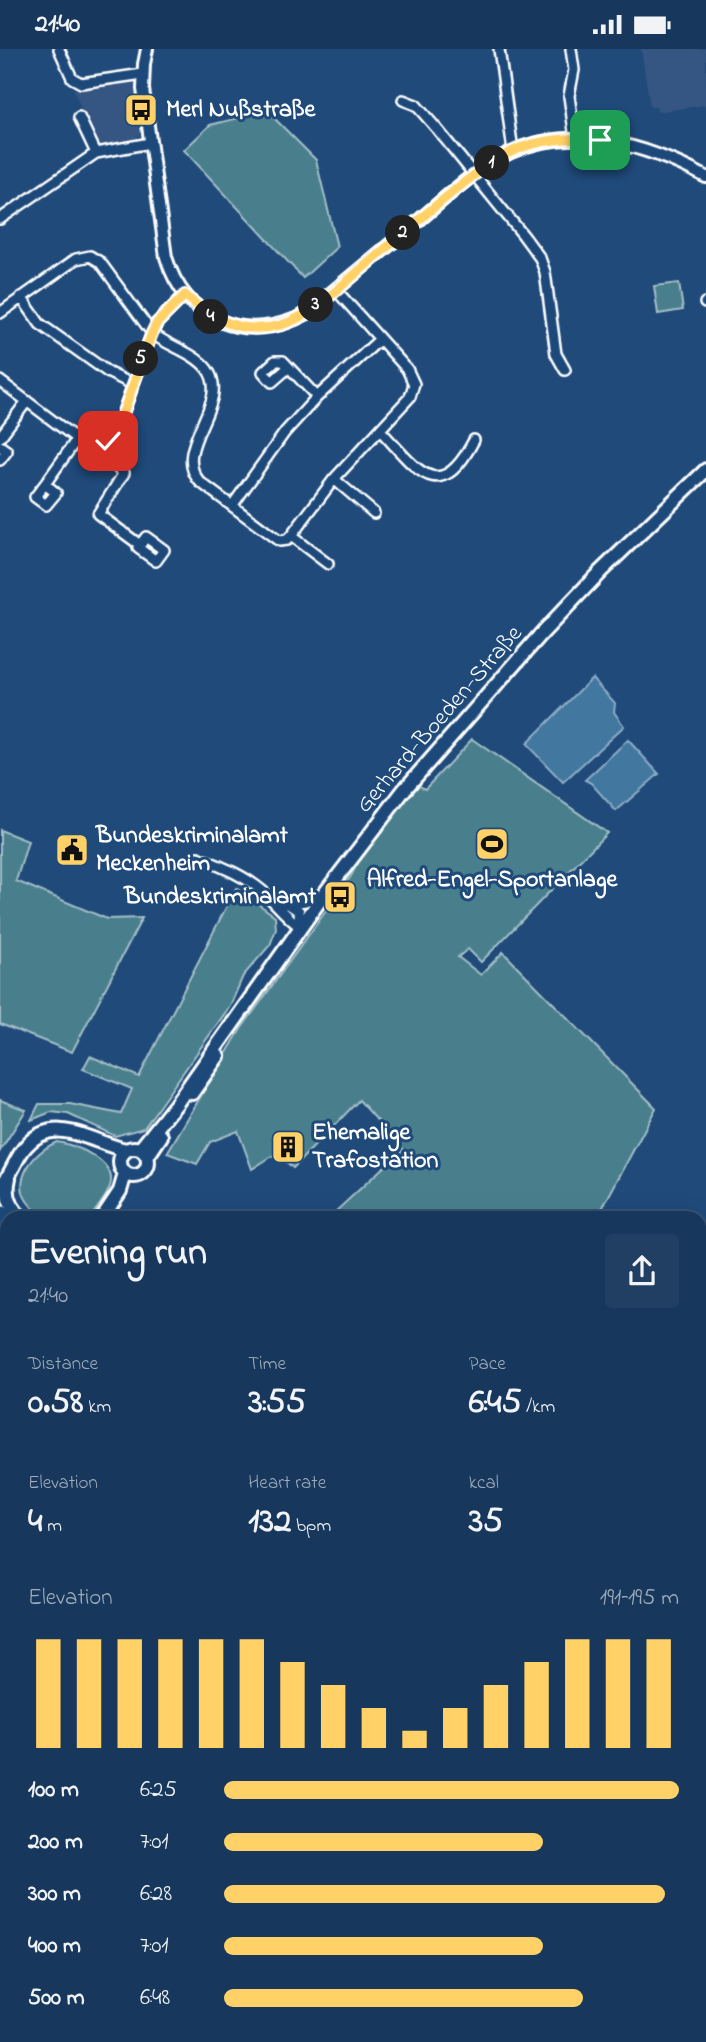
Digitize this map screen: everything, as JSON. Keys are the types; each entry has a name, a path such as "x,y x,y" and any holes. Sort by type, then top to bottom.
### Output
{"main road":[{"name":"Gerhard-Boeden-Straße","path":"138,1152 147,1168 144,1173 126,1171 120,1157 138,1152 204,1079 227,1042 235,1022 300,927 404,790 510,668 600,572 706,470"},
{"path":"0,1187 27,1145 48,1132 70,1130 93,1140 138,1152"},
{"path":"93,1140 126,1171 128,1193 116,1211"},
{"path":"107,1211 120,1191 126,1171"},
{"path":"11,1173 8,1198 14,1211"}],"street":[{"path":"59,49 72,78 81,83 143,74"},
{"path":"147,49 143,74 149,143 170,270 185,295 198,308 222,323 235,326 263,328 292,321 306,314 475,174 513,151 575,138 615,142 654,153 706,177"},
{"path":"499,49 513,151"},
{"path":"571,49 574,70 569,96 575,138"},
{"path":"404,100 416,105 475,174 540,258 545,272 556,354 565,370"},
{"path":"79,117 96,153"},
{"path":"2,214 96,153 149,143"},
{"path":"0,313 76,259 90,256 100,263 152,333 161,341 197,360 209,372 213,388 190,458 194,475 279,541 287,540 291,536 334,479 410,397 414,384 408,369 336,290"},
{"path":"0,381 87,445 95,446 108,441 157,323 185,295"},
{"path":"22,297 40,324 109,373 132,384"},
{"path":"232,506 285,432 317,397 380,339"},
{"path":"288,368 317,397"},
{"path":"0,437 27,401"},
{"path":"380,430 421,472 436,478 447,475 465,459 474,440"},
{"path":"45,484 77,439"},
{"path":"0,446 7,451 0,460"},
{"path":"95,446 99,454 124,473 98,514 140,545"},
{"path":"334,479 374,513"},
{"path":"291,536 328,565"},
{"path":"198,857 234,872 267,895 287,904 299,913 300,927"},
{"path":"287,904 305,901 325,893"},
{"path":"267,895 278,909 300,927"}],"shaded area":[{"path":"641,49 706,49 706,105 657,112 656,107 650,107"},
{"path":"136,80 140,135 131,141 101,144 94,137 73,90"},
{"path":"592,678 615,703 614,712 624,726 563,782 526,744"},
{"path":"628,740 659,774 616,811 591,783 585,780"}],"green space":[{"path":"255,114 273,117 316,160 337,247 303,278 184,150 210,125"},
{"path":"679,283 683,310 658,314 654,286"},
{"path":"472,739 607,833 481,962 468,949 458,957 481,975 503,952 656,1108 601,1211 336,1211 403,1149 359,1100 293,1168 277,1153 252,1169 238,1131 210,1142 197,1164 167,1153 241,1029 351,876 369,842 418,785 425,789"},
{"path":"0,830 28,841 16,881 107,919 142,918 72,1052 0,1024"},
{"path":"236,888 275,916 276,929 270,945 243,976 230,1006 144,1128 115,1136 68,1114 51,1112 31,1120 39,1104 70,1104 121,1114 132,1089 83,1069 90,1056 139,1077"},
{"path":"0,1100 26,1110 0,1151"},
{"path":"57,1142 75,1147 95,1157 109,1171 109,1189 95,1211 36,1211 25,1198 22,1188 26,1169 48,1147"}],"place":[{"name":"Merl Nußstraße","path":"141,110"},
{"name":"Alfred-Engel-Sportanlage","path":"492,844"},
{"name":"Bundeskriminalamt Meckenheim","path":"72,850"},
{"name":"Bundeskriminalamt","path":"340,897"},
{"name":"Ehemalige Trafostation","path":"288,1147"}],"route":[{"path":"108,441 120,421 157,323 185,295 198,308 222,323 263,328 292,321 306,314 453,191 494,162 513,151 548,142 575,138 600,140"}]}
